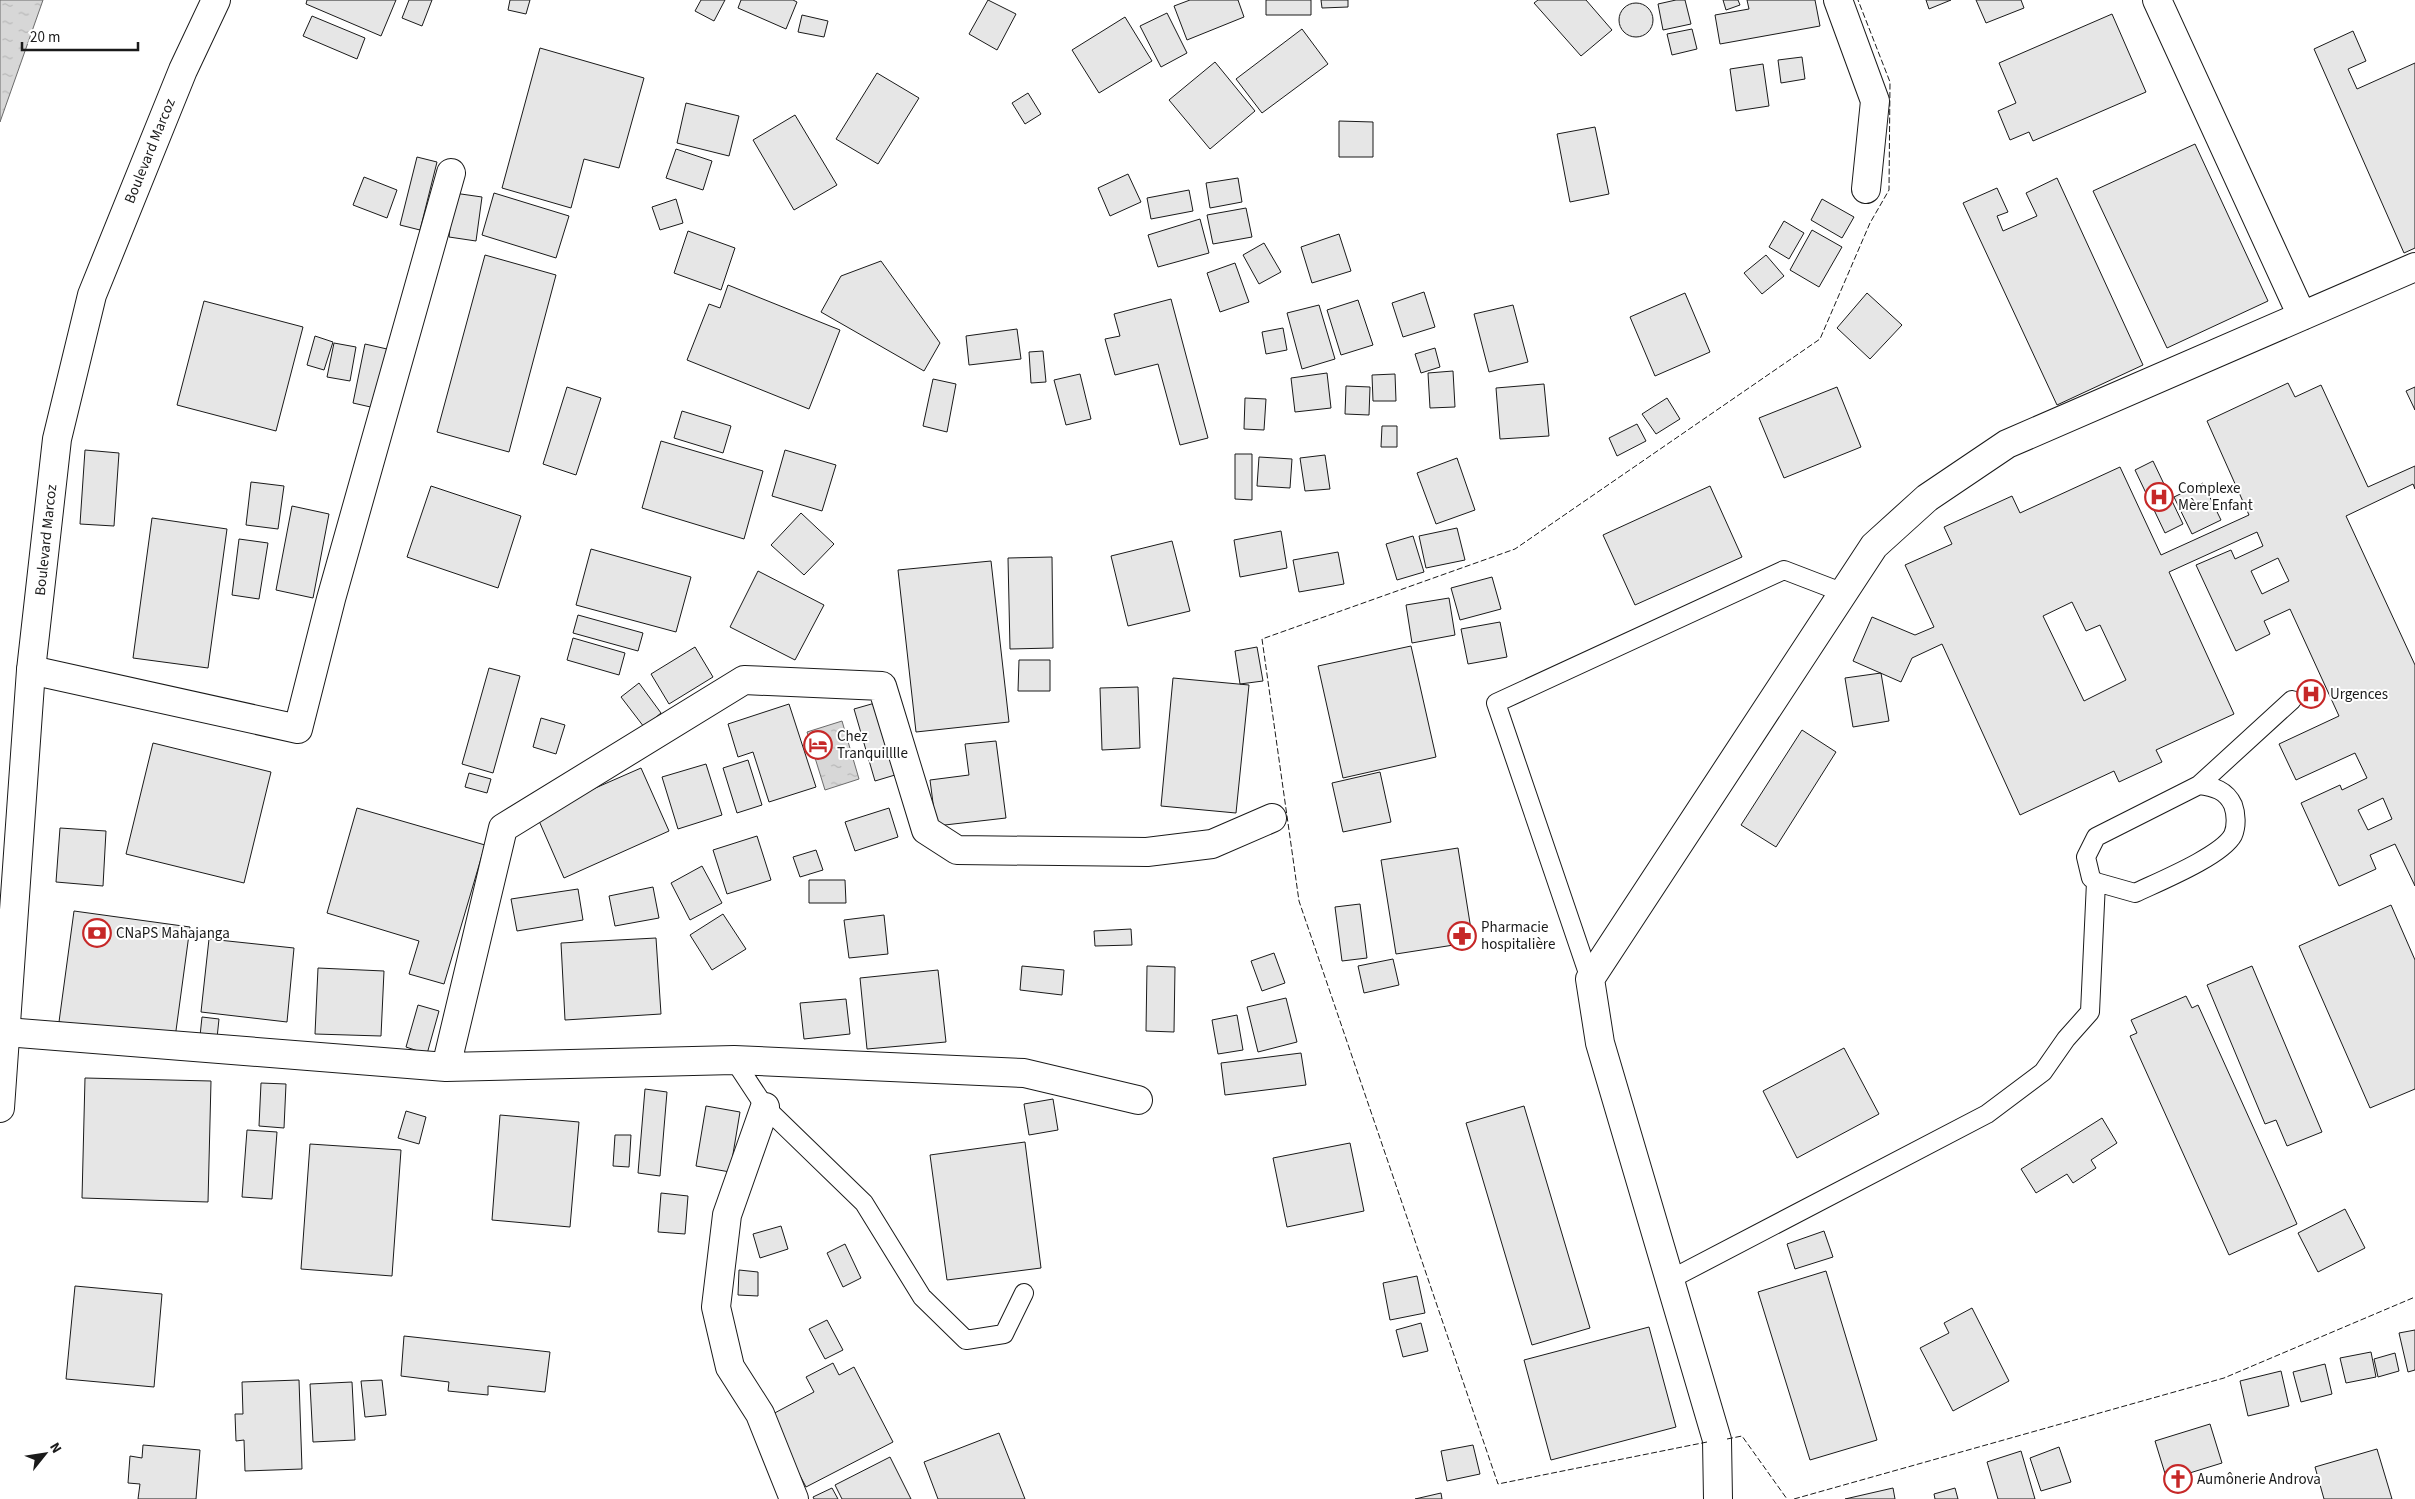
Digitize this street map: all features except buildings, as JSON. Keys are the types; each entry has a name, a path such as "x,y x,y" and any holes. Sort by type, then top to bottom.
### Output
{"street":[{"name":"Boulevard Marcoz","path":"0,1108 31,670 57,440 92,295 183,70 216,0"},
{"path":"1838,0 1876,101 1866,189"},
{"path":"2157,0 2302,316"},
{"path":"31,670 298,729 331,599 451,173"},
{"path":"1718,1499 1717,1440 1600,1043 1590,980 1874,546 1927,498 2007,444 2415,267"},
{"path":"446,1067 503,828 744,680 882,686 926,830 958,850 1147,852 1212,844 1272,818"},
{"path":"6,1032 446,1067 734,1060 1024,1073 1138,1100"},
{"path":"765,1107 727,1215 716,1307 730,1367 760,1414 794,1499"}],"lane":[{"path":"1590,980 1496,703 1784,570 1844,593"},
{"path":"2199,785 2216,787 2230,799 2236,814 2233,834 2218,851 2135,893 2096,882 2091,878 2086,857 2096,837 2199,785 2292,700"},
{"path":"1671,1279 1987,1114 2043,1072 2066,1039 2090,1012 2096,882"},
{"path":"734,1060 765,1107 864,1203 922,1298 966,1340 1004,1334 1024,1293"}],"water":[{"path":"0,0 43,0 0,122"},
{"path":"842,721 859,779 825,790 807,732"}],"fence":[{"path":"1707,1442 1498,1484 1299,901 1262,639 1515,549 1820,339 1870,223 1889,190 1890,82 1858,0"},
{"path":"1794,1499 2224,1378 2415,1297"},
{"path":"1727,1439 1742,1436 1787,1499"}],"place":[{"name":"Complexe Mère Enfant","path":"2159,497"},
{"name":"Urgences","path":"2311,694"},
{"name":"Chez Tranquilllle","path":"818,745"},
{"name":"CNaPS Mahajanga","path":"97,933"},
{"name":"Pharmacie hospitalière","path":"1462,936"},
{"name":"Aumônerie Androva","path":"2178,1479"}]}
